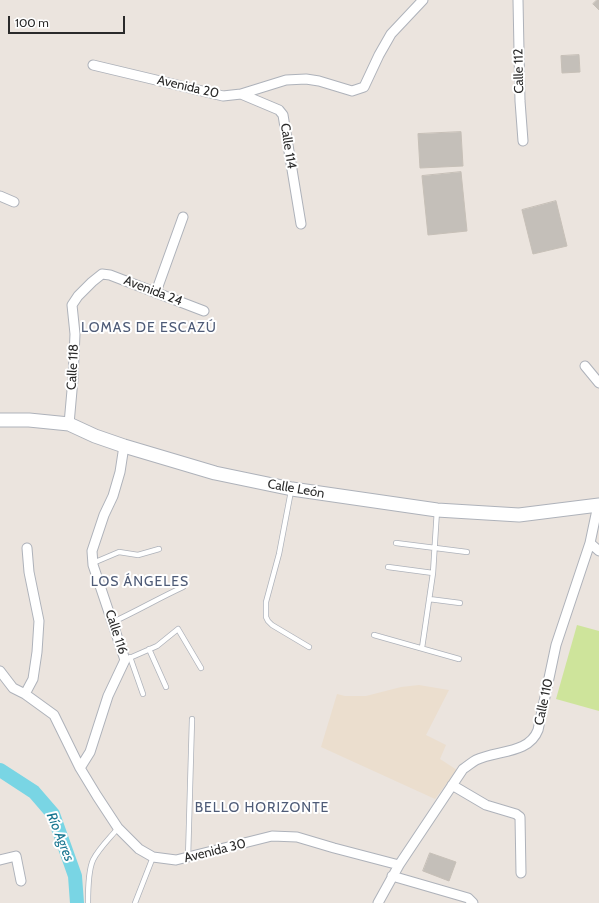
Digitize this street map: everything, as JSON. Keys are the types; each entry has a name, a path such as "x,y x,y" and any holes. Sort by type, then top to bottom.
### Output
{"main road":[{"name":"Calle León","path":"0,420 29,420 69,424 95,436 124,446 215,473 292,489 437,510 519,515 598,505"}],"street":[{"name":"Avenida 20","path":"93,65 223,96 241,94 286,80 306,79 319,81 352,91 364,87 379,55 392,34 423,0"},
{"name":"Calle 112","path":"518,0 520,101 523,141"},
{"name":"Calle 114","path":"241,94 279,110 283,115 301,224"},
{"path":"0,196 14,202"},
{"path":"156,292 183,217"},
{"name":"Avenida 24","path":"102,274 110,275 204,311"},
{"name":"Calle 118","path":"69,424 75,334 72,305 78,296 102,274"},
{"path":"585,366 599,383"},
{"name":"Calle 116","path":"80,768 90,752 108,696 127,658 93,563 92,551 104,515 113,496 120,472 124,446"},
{"name":"Calle 110","path":"378,903 392,876 463,769 476,760 522,747 535,737 538,730 556,645 590,543 598,505"},
{"path":"590,543 599,551"},
{"path":"25,694 33,679 37,652 39,620 32,587 27,548"},
{"name":"Avenida 30","path":"0,670 13,688 25,694 54,715 80,768 118,828 139,849 153,857 176,860 272,836 284,836 297,837 399,865"},
{"path":"452,785 486,805 516,814 520,817 521,873"},
{"path":"0,860 16,856 21,881"},
{"path":"392,876 468,898 473,903"}],"lane":[{"path":"292,489 279,554 266,602 266,612 268,621 272,625 309,647"},
{"path":"422,648 433,573 437,510"},
{"path":"396,542 467,552"},
{"path":"93,563 119,552 138,556 158,549"},
{"path":"388,568 433,573"},
{"path":"113,622 183,587"},
{"path":"429,599 460,603"},
{"path":"143,694 127,658 157,646 178,629 201,668"},
{"path":"374,635 458,659"},
{"path":"149,649 166,687"},
{"path":"188,858 192,719"},
{"path":"88,903 91,866 100,849 118,828"},
{"path":"135,903 153,857"}],"shaded area":[{"path":"419,685 449,690 426,735 446,745 440,759 457,770 435,799 321,747 337,694 345,696 366,696 401,687"}],"green space":[{"path":"577,625 599,631 599,711 556,699"}],"building":[{"path":"599,0 599,10 593,4"},
{"path":"579,55 580,72 562,73 561,56"},
{"path":"461,132 463,166 420,168 418,134"},
{"path":"461,172 467,231 428,235 422,176"},
{"path":"556,201 567,246 533,254 522,210"},
{"path":"430,853 456,862 449,881 423,871"}],"waterway":[{"name":"Río Agres","path":"0,770 34,792 53,814 75,876 77,903"}],"district":[{"name":"LOMAS DE ESCAZÚ","path":"149,328"},
{"name":"LOS ÁNGELES","path":"140,582"},
{"name":"BELLO HORIZONTE","path":"262,808"}]}
